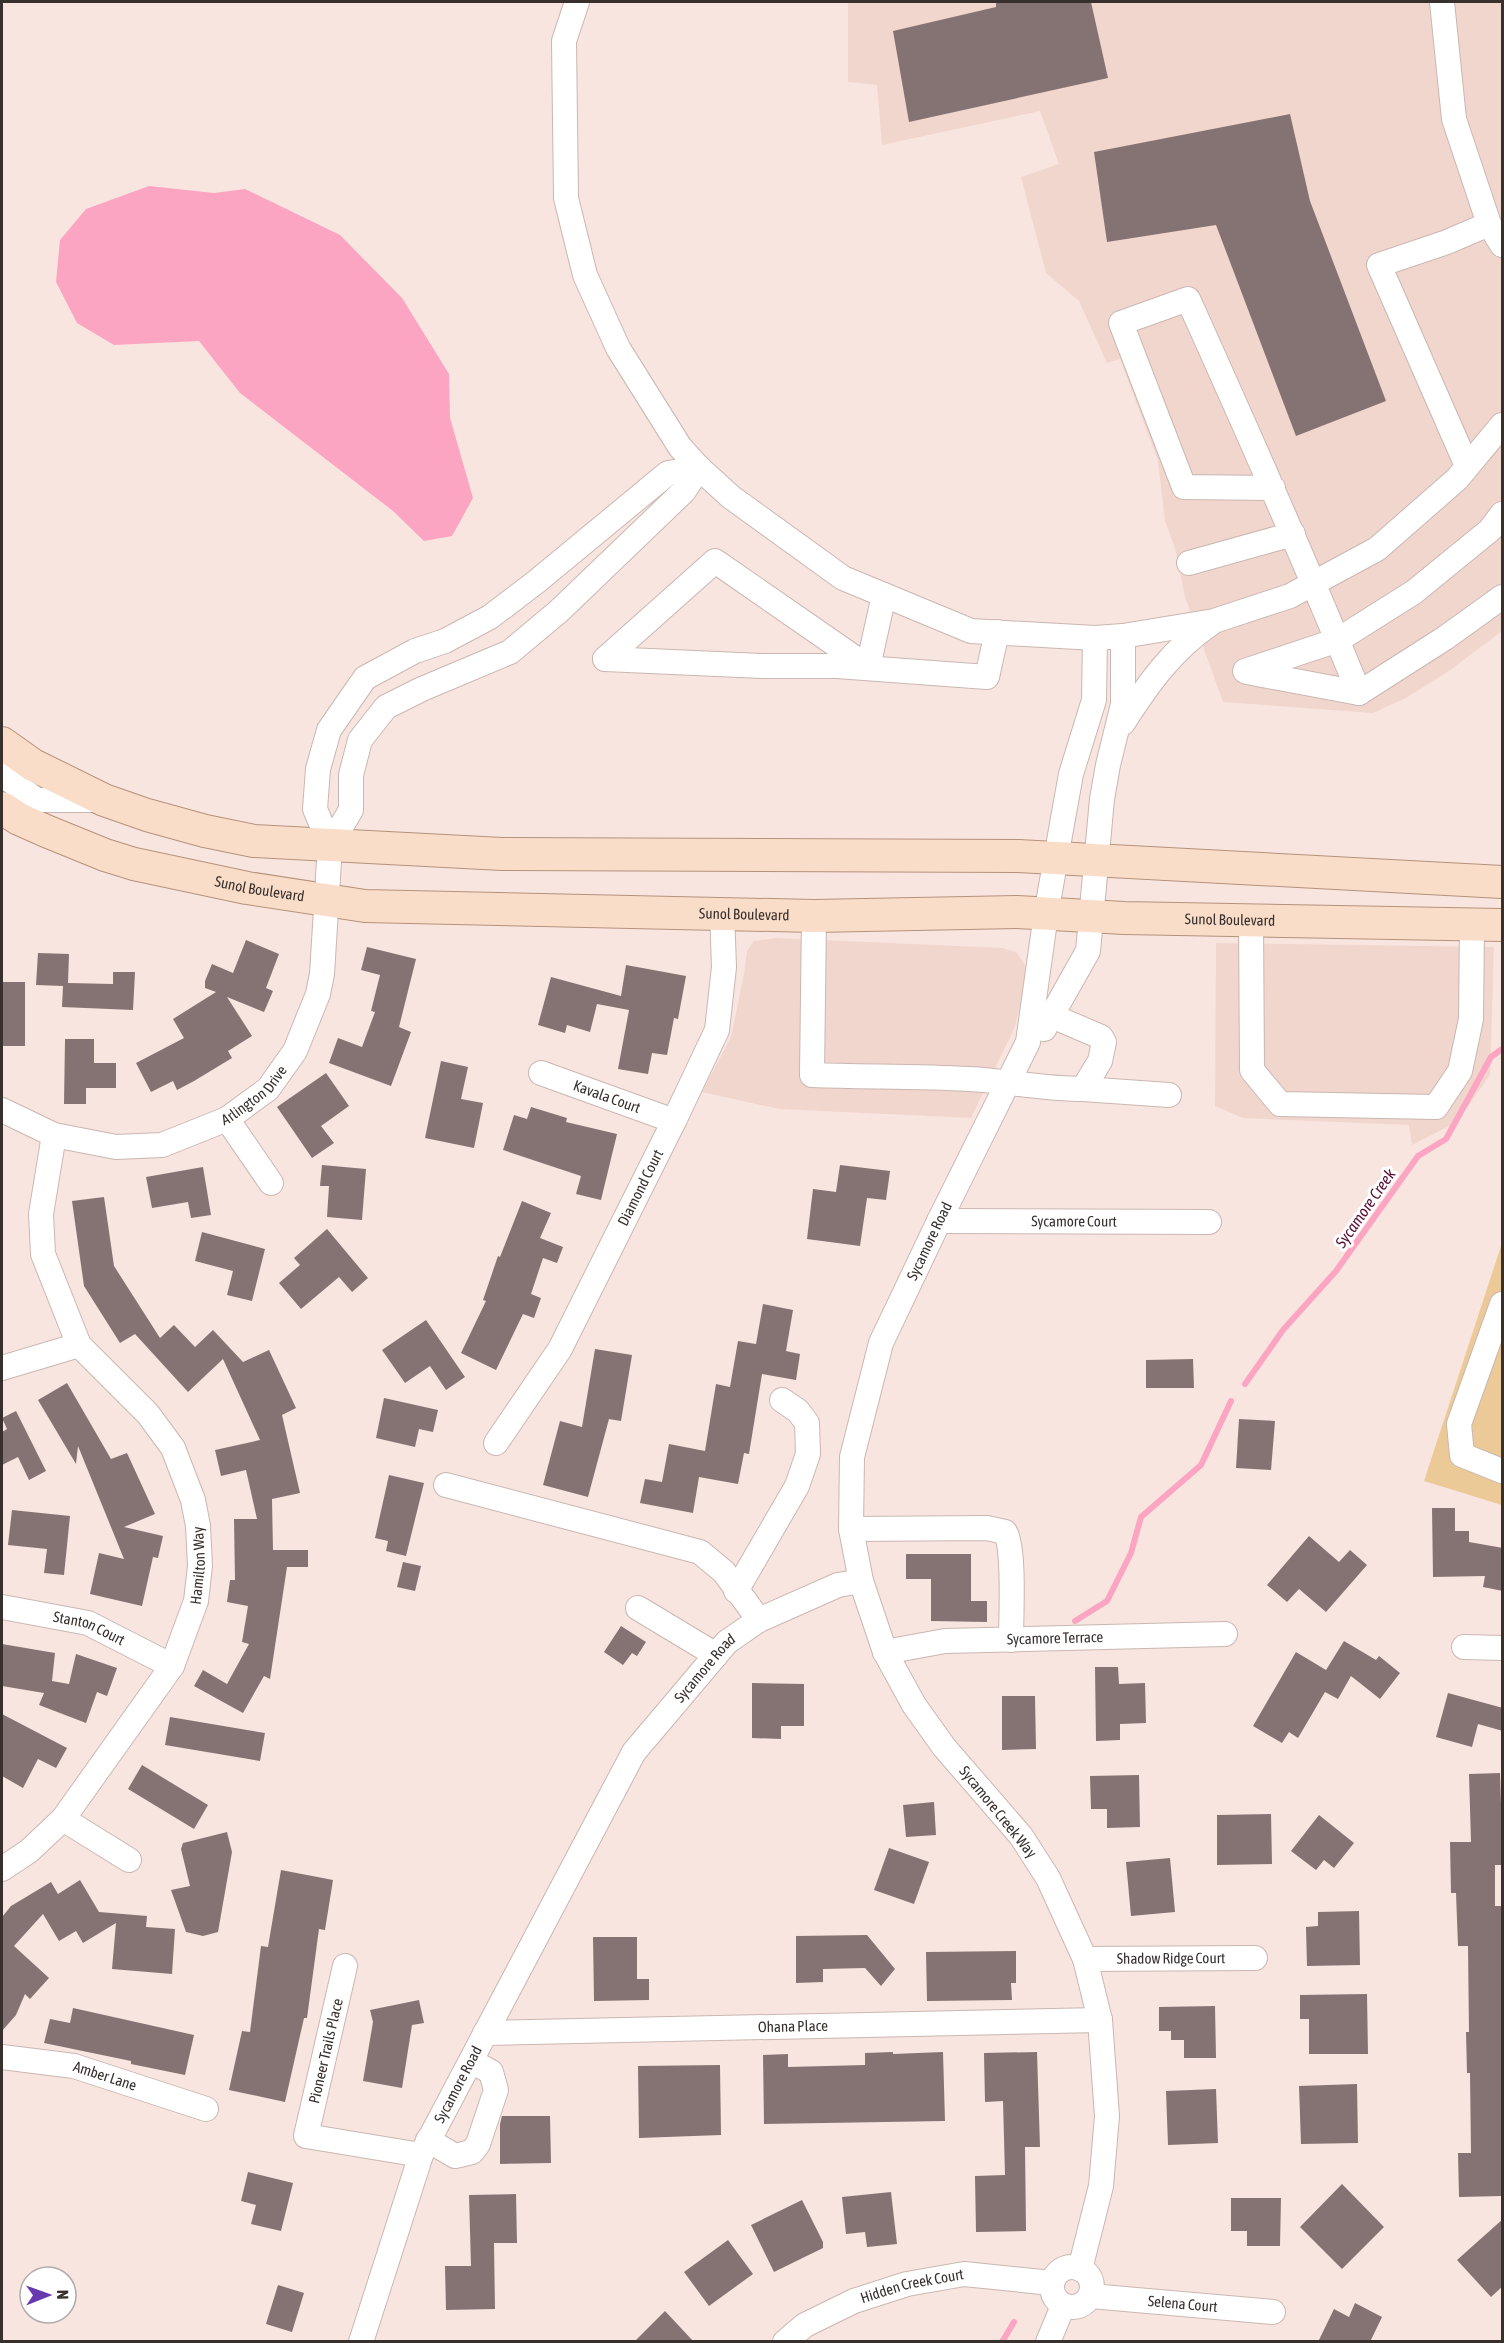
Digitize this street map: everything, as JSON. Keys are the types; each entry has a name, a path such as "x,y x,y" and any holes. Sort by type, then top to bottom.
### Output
{"main road":[{"path":"2,744 33,765 104,800 205,831 254,841 502,854 1056,858 1503,882"},
{"name":"Sunol Boulevard","path":"2,808 19,819 46,831 134,864 247,888 365,906 722,912 814,916 1017,912 1251,921 1503,925"}],"street":[{"path":"577,2 564,41 566,198 585,275 618,348 680,447 699,468 731,497 843,578 971,631 1095,638 1123,636 1214,621 1290,596 1377,549 1457,478 1503,425"},
{"path":"1442,2 1454,119 1489,224 1503,245"},
{"path":"1467,466 1379,265 1447,242 1489,224"},
{"path":"1273,488 1184,487 1121,323 1188,299 1273,488 1315,583 1359,693"},
{"path":"330,845 315,809 318,769 329,729 365,678 415,651 445,641 490,617 668,473 699,468"},
{"path":"330,845 351,810 351,775 360,741 386,707 422,689 510,652 546,622 684,492 699,468"},
{"path":"1503,514 1490,530 1414,592 1338,640 1245,671 1359,693 1445,638 1503,597"},
{"path":"1189,563 1293,534"},
{"path":"868,667 715,561 605,659 762,666 868,667 987,677 997,632"},
{"path":"522,592 546,622"},
{"path":"868,667 884,595"},
{"path":"1079,745 1114,743 1155,674 1190,638 1214,621"},
{"name":"Sycamore Road","path":"1028,1042 1046,1028 1088,951 1102,799 1123,704 1123,636"},
{"name":"Sycamore Road","path":"361,2342 425,2148 634,1752 727,1642 759,1620 838,1586 861,1581 851,1529 852,1456 881,1343 1028,1042 1046,914 1071,774 1094,700 1095,638"},
{"path":"2,775 37,800 104,800"},
{"name":"Arlington Drive","path":"2,1110 54,1135 116,1147 162,1145 227,1119 268,1089 295,1051 318,994 322,974 330,845"},
{"name":"Diamond Court","path":"496,1443 560,1349 717,1030 724,967 722,912"},
{"path":"814,916 812,1076 967,1079 1010,1082 1051,1089 1169,1095"},
{"path":"1251,921 1252,1070 1280,1104 1436,1107 1460,1071 1471,1019 1472,925"},
{"path":"1052,1016 1101,1037 1104,1042 1100,1061 1083,1089"},
{"name":"Kavala Court","path":"541,1072 674,1121"},
{"path":"227,1119 271,1183"},
{"name":"Hamilton Way","path":"2,1869 29,1851 63,1819 172,1666 196,1601 200,1566 198,1526 193,1500 173,1448 148,1414 79,1345 43,1254 41,1214 54,1135"},
{"name":"Sycamore Court","path":"939,1221 1209,1222"},
{"path":"1503,1304 1459,1424 1462,1455 1503,1471"},
{"path":"2,1368 79,1345"},
{"path":"736,1591 797,1486 808,1454 807,1423 798,1411 782,1400"},
{"path":"446,1485 700,1552 724,1572 759,1620"},
{"path":"851,1529 987,1528 1005,1532 1009,1539 1011,1640"},
{"name":"Sycamore Creek Way","path":"861,1581 885,1652 920,1713 945,1747 1021,1836 1048,1878 1085,1959 1100,2020 1107,2116 1101,2186 1080,2269"},
{"name":"Stanton Court","path":"2,1606 88,1623 172,1666"},
{"path":"638,1608 716,1655"},
{"name":"Sycamore Terrace","path":"885,1652 945,1641 1225,1634"},
{"path":"1464,1647 1503,1648"},
{"path":"63,1819 129,1860"},
{"name":"Shadow Ridge Court","path":"1085,1959 1255,1958"},
{"name":"Pioneer Trails Place","path":"345,1966 306,2136 425,2148"},
{"name":"Ohana Place","path":"486,2033 1100,2020"},
{"name":"Amber Lane","path":"2,2057 75,2066 206,2109"},
{"path":"425,2148 455,2156 472,2152 478,2144 496,2090 491,2072 471,2061"},
{"path":"1068,2267 1080,2269 1089,2276 1092,2282 1091,2296 1084,2304 1077,2307 1063,2306 1054,2298 1052,2283 1060,2271 1068,2267"},
{"name":"Hidden Creek Court","path":"784,2342 805,2325 854,2301 907,2284 964,2274 1052,2283"},
{"name":"Selena Court","path":"1091,2296 1273,2312"},
{"path":"1048,2342 1063,2306"}],"shaded area":[{"path":"848,2 1502,2 1502,631 1449,671 1406,698 1373,713 1223,702 1185,597 1175,548 1165,521 1158,461 1120,359 1107,363 1079,301 1046,273 1021,177 1059,164 1040,111 882,145 877,85 848,82"},
{"path":"149,186 214,193 245,189 340,235 402,298 449,374 450,418 473,498 452,536 424,541 393,511 240,393 199,341 114,345 77,323 56,282 60,240 86,209"},
{"path":"776,938 1003,948 1017,953 1025,965 1025,984 1015,1027 971,1118 779,1109 702,1092 731,1037 747,951 754,941"},
{"path":"1216,943 1494,947 1490,1075 1457,1122 1412,1145 1409,1125 1243,1118 1215,1106"},
{"path":"1502,1243 1502,1505 1424,1481"}],"building":[{"path":"996,2 1091,2 1108,78 909,122 893,31 996,7"},
{"path":"1290,114 1310,201 1386,401 1296,436 1216,225 1107,242 1094,152"},
{"path":"246,940 279,954 266,988 273,991 264,1012 227,997 252,1036 228,1051 232,1058 194,1081 177,1090 173,1081 151,1092 136,1063 184,1038 173,1019 216,992 205,988 205,981 212,964 233,973"},
{"path":"367,947 416,959 399,1027 411,1032 391,1086 329,1063 338,1038 362,1047 375,1012 371,1011 380,975 361,970"},
{"path":"38,953 69,954 68,983 113,984 113,972 135,972 133,1010 62,1007 63,986 36,985"},
{"path":"626,965 686,976 678,1019 674,1018 667,1055 652,1053 648,1074 618,1069 629,1010 597,1004 590,1032 567,1025 565,1033 538,1025 551,977 621,996"},
{"path":"2,982 25,982 25,1046 2,1046"},
{"path":"65,1039 94,1039 94,1063 116,1063 116,1088 86,1088 86,1104 64,1104"},
{"path":"441,1061 468,1067 461,1099 483,1103 474,1148 425,1138"},
{"path":"326,1073 349,1106 321,1126 334,1143 312,1158 277,1107"},
{"path":"531,1107 567,1118 566,1122 617,1134 601,1200 576,1194 581,1176 503,1150 514,1115 527,1119"},
{"path":"322,1165 366,1169 362,1220 327,1217 329,1186 320,1186"},
{"path":"840,1165 890,1171 886,1200 867,1198 860,1246 807,1239 813,1189 836,1192"},
{"path":"203,1167 211,1215 191,1218 188,1202 152,1208 146,1177"},
{"path":"104,1197 114,1266 160,1338 174,1325 195,1347 213,1330 243,1362 269,1350 296,1408 282,1415 300,1493 272,1499 273,1550 308,1550 308,1567 287,1567 270,1679 264,1676 243,1713 194,1686 203,1670 227,1684 249,1644 242,1642 248,1606 227,1602 230,1580 235,1580 234,1519 257,1519 246,1470 221,1476 215,1450 260,1440 223,1359 188,1392 135,1334 120,1343 84,1286 72,1201"},
{"path":"522,1201 551,1213 540,1238 563,1247 557,1263 543,1258 531,1294 541,1298 534,1318 523,1314 496,1370 461,1353 486,1301 483,1300 498,1256 500,1257"},
{"path":"327,1229 368,1278 352,1292 339,1277 301,1309 279,1283 300,1265 294,1258"},
{"path":"202,1232 265,1249 252,1301 227,1295 233,1271 195,1261"},
{"path":"763,1304 793,1310 786,1351 800,1354 796,1380 762,1374 749,1454 744,1453 738,1484 699,1477 693,1513 640,1503 645,1479 662,1482 669,1444 705,1451 716,1384 730,1387 738,1341 756,1344"},
{"path":"426,1320 465,1377 446,1390 430,1366 405,1383 382,1350"},
{"path":"595,1349 632,1355 621,1421 609,1419 588,1497 543,1485 560,1421 582,1427"},
{"path":"1193,1359 1194,1388 1146,1388 1146,1360"},
{"path":"67,1383 111,1459 127,1453 155,1514 124,1527 163,1536 158,1558 153,1557 142,1606 90,1594 99,1553 124,1559 78,1446 76,1464 38,1400"},
{"path":"384,1398 438,1410 433,1432 419,1429 415,1447 376,1438"},
{"path":"16,1411 46,1471 29,1480 18,1457 2,1465 2,1432 7,1429 2,1418"},
{"path":"1239,1419 1275,1421 1271,1470 1236,1468"},
{"path":"389,1475 424,1483 406,1556 386,1551 388,1541 375,1538"},
{"path":"1432,1508 1455,1508 1455,1531 1469,1531 1469,1542 1503,1548 1503,1591 1483,1587 1485,1576 1433,1577"},
{"path":"12,1510 70,1516 64,1575 44,1573 47,1549 8,1545"},
{"path":"1309,1536 1339,1562 1350,1550 1367,1565 1326,1612 1299,1589 1287,1602 1267,1585"},
{"path":"906,1554 971,1554 971,1601 987,1601 987,1622 931,1621 931,1579 906,1579"},
{"path":"403,1562 421,1566 415,1591 397,1587"},
{"path":"621,1626 646,1642 637,1656 632,1653 623,1665 604,1652"},
{"path":"1344,1641 1376,1660 1379,1656 1400,1673 1380,1699 1351,1676 1338,1699 1325,1692 1298,1738 1289,1732 1282,1743 1253,1726 1296,1652 1326,1670"},
{"path":"2,1644 55,1653 52,1681 69,1684 76,1654 117,1668 107,1696 97,1692 86,1723 39,1705 44,1693 2,1686"},
{"path":"1095,1667 1118,1667 1119,1684 1145,1683 1146,1723 1120,1724 1120,1740 1096,1741"},
{"path":"752,1683 804,1684 804,1726 781,1726 781,1739 752,1738"},
{"path":"1448,1693 1503,1708 1503,1731 1478,1724 1472,1747 1436,1737"},
{"path":"1002,1696 1035,1696 1036,1749 1002,1750"},
{"path":"2,1714 67,1748 56,1768 38,1759 23,1788 2,1776"},
{"path":"170,1717 265,1733 260,1761 165,1745"},
{"path":"142,1765 208,1805 194,1829 128,1789"},
{"path":"1500,1773 1503,1865 1495,1865 1495,1906 1503,1906 1502,2196 1459,2197 1458,2153 1471,2153 1470,2073 1467,2073 1466,2032 1469,2032 1468,1946 1458,1946 1456,1893 1451,1893 1450,1842 1471,1842 1469,1774"},
{"path":"1139,1775 1140,1827 1107,1828 1107,1809 1091,1809 1090,1776"},
{"path":"934,1802 936,1835 906,1837 903,1805"},
{"path":"1271,1814 1272,1864 1217,1865 1217,1815"},
{"path":"1319,1815 1354,1843 1334,1868 1324,1860 1316,1870 1291,1851"},
{"path":"227,1832 232,1852 218,1932 203,1936 186,1932 171,1890 190,1886 181,1849 183,1843"},
{"path":"889,1848 929,1862 914,1904 874,1890"},
{"path":"1170,1858 1175,1912 1131,1916 1126,1862"},
{"path":"281,1870 333,1880 325,1930 319,1929 307,2018 304,2018 285,2102 229,2090 242,2031 250,2032 261,1946 268,1947"},
{"path":"80,1880 99,1912 147,1916 146,1927 175,1929 172,1974 112,1969 116,1923 83,1943 76,1931 59,1941 43,1914 14,1946 49,1978 30,1999 25,1994 16,2015 2,2031 2,1917 11,1906 51,1882 58,1894"},
{"path":"1359,1911 1360,1965 1307,1966 1306,1927 1318,1926 1318,1912"},
{"path":"867,1935 895,1969 881,1986 865,1968 823,1969 823,1982 796,1983 796,1936"},
{"path":"593,1937 637,1937 637,1979 649,1979 649,2000 594,2001"},
{"path":"1016,1951 1016,1983 1011,1983 1012,2000 927,2001 926,1952"},
{"path":"1367,1994 1368,2054 1309,2054 1309,2019 1300,2019 1300,1995"},
{"path":"419,2000 424,2023 412,2025 402,2088 363,2081 373,2022 370,2010"},
{"path":"1215,2006 1216,2058 1184,2058 1184,2040 1171,2040 1171,2031 1159,2031 1159,2007"},
{"path":"73,2008 194,2035 185,2075 44,2043 50,2019 70,2023"},
{"path":"893,2052 893,2054 943,2052 945,2121 764,2124 763,2055 788,2054 788,2067 865,2065 865,2053"},
{"path":"1037,2052 1040,2147 1025,2147 1026,2231 976,2232 975,2176 1005,2175 1003,2101 985,2102 984,2053"},
{"path":"720,2065 721,2135 639,2138 638,2066"},
{"path":"1357,2084 1358,2143 1301,2144 1299,2086"},
{"path":"1216,2089 1218,2143 1168,2145 1166,2091"},
{"path":"502,2116 550,2116 551,2163 500,2164"},
{"path":"248,2172 293,2183 281,2231 251,2224 256,2205 241,2201"},
{"path":"1342,2184 1384,2227 1342,2269 1300,2227"},
{"path":"891,2192 897,2244 867,2247 865,2232 846,2234 842,2197"},
{"path":"516,2194 517,2243 494,2243 495,2309 446,2310 445,2266 471,2266 469,2195"},
{"path":"1231,2198 1281,2198 1280,2246 1247,2246 1247,2231 1231,2231"},
{"path":"802,2200 823,2242 823,2248 774,2272 751,2225"},
{"path":"1503,2219 1503,2286 1491,2297 1457,2260"},
{"path":"728,2240 753,2274 709,2306 684,2272"},
{"path":"278,2285 304,2293 292,2332 266,2324"},
{"path":"1355,2303 1382,2317 1370,2342 1318,2342 1334,2309 1349,2317"},
{"path":"665,2311 694,2342 634,2342"}],"waterway":[{"name":"Sycamore Creek","path":"1245,1384 1283,1330 1336,1271 1418,1156 1446,1139 1491,1057 1502,1049"},
{"name":"Sycamore Creek","path":"1075,1621 1107,1601 1131,1553 1141,1517 1201,1465 1231,1401"},
{"name":"Sycamore Creek","path":"1002,2342 1014,2322"}]}
